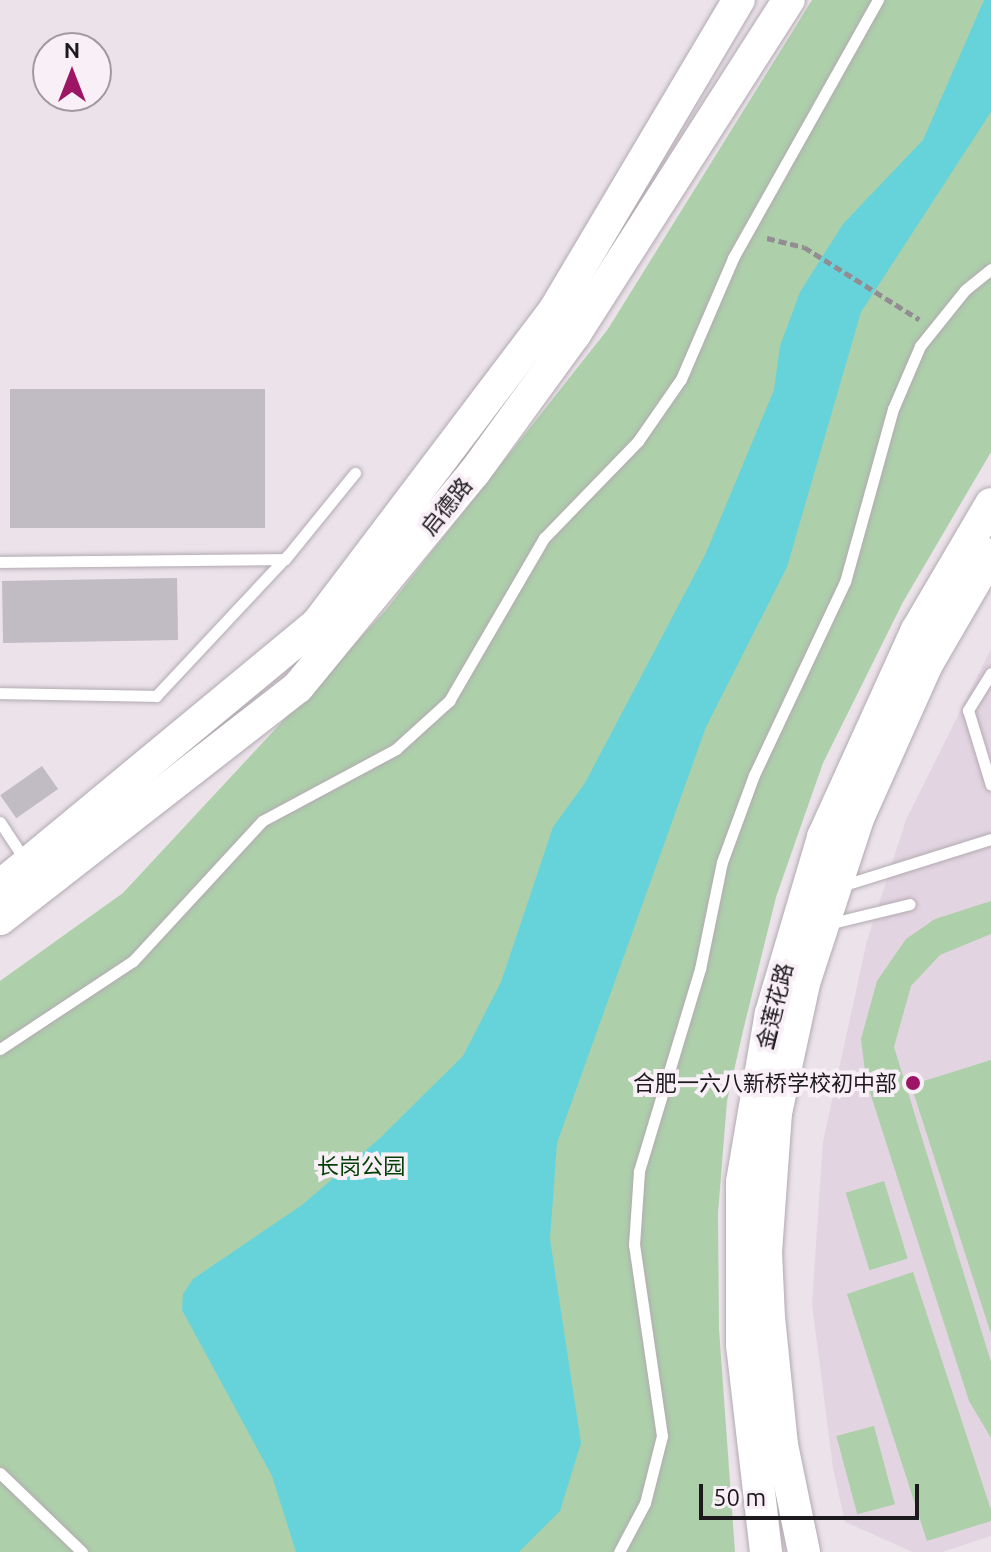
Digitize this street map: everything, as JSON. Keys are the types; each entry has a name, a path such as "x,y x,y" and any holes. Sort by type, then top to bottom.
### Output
{"main road":[{"name":"启德路","path":"0,886 317,624 554,311 739,0"},
{"name":"启德路","path":"0,919 298,687 474,473 575,334 789,0"},
{"name":"金莲花路","path":"766,1552 742,1345 742,1182 768,1026 823,837 917,630 991,504"},
{"name":"金莲花路","path":"804,1552 782,1445 766,1252 776,1113 804,983 859,816 926,666 991,554"}],"lane":[{"path":"0,1049 133,961 262,821 396,749 449,701 544,538 658,417 748,229 878,0"},
{"path":"637,1552 622,1549 645,1503 662,1436 634,1245 639,1171 700,969 722,862 754,775 845,582 893,409 936,326 991,269"},
{"path":"0,693 156,696 285,559 355,473"},
{"path":"0,562 285,559"},
{"path":"991,673 968,710 991,785"},
{"path":"0,822 27,864"},
{"path":"837,888 991,839"},
{"path":"824,925 910,904"},
{"path":"0,1473 82,1552"}],"path":[{"path":"748,229 804,247 936,326"}],"shaded area":[{"name":"合肥一六八新桥学校初中部","path":"991,649 991,1536 942,1552 913,1552 845,1522 833,1468 812,1304 823,1142 867,941 906,820"}],"green space":[{"name":"长岗公园","path":"812,0 991,0 991,452 903,602 823,763 776,897 743,1031 727,1101 718,1213 719,1329 735,1552 0,1552 0,981 123,893 385,611 608,329"},
{"path":"991,901 991,934 940,955 911,986 894,1047 991,1362 991,1438 969,1401 866,1080 861,1039 877,981 906,939 935,919"},
{"path":"991,1060 991,1334 911,1085"},
{"path":"884,1181 908,1258 869,1270 846,1193"},
{"path":"913,1272 991,1510 991,1521 927,1541 847,1294"},
{"path":"874,1426 895,1504 857,1514 836,1436"}],"water":[{"path":"984,0 991,0 991,112 861,312 787,567 706,727 557,1143 550,1239 581,1443 560,1511 519,1552 296,1552 272,1476 182,1310 183,1294 193,1279 302,1205 379,1139 463,1056 501,982 553,827 585,783 706,553 774,390 780,346 800,292 843,224 923,140"}],"building":[{"path":"10,389 265,389 265,528 10,528"},
{"path":"177,578 178,640 3,643 2,581"},
{"path":"42,766 58,789 16,818 0,795"}],"place":[{"name":"合肥一六八新桥学校初中部","path":"913,1083"}]}
